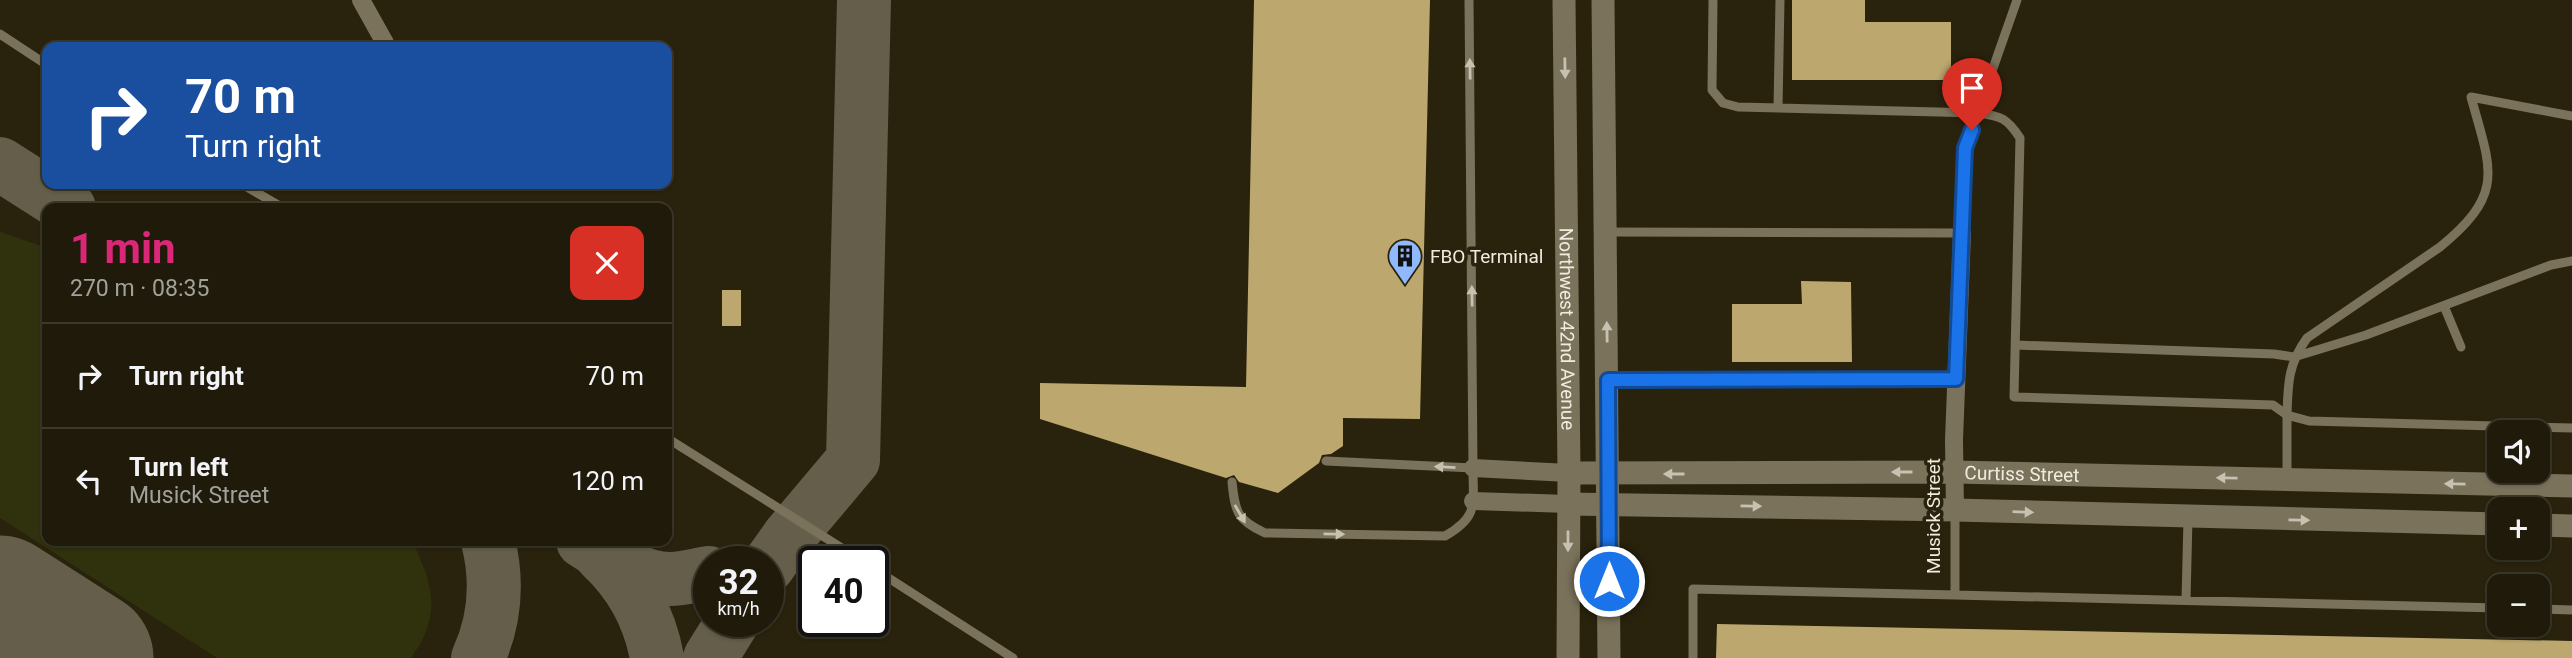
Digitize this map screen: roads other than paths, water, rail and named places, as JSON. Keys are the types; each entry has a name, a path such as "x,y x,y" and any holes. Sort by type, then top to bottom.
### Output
{"street":[{"path":"361,0 385,42"},
{"name":"Northwest 42nd Avenue","path":"1564,0 1569,473 1568,658"},
{"name":"Northwest 42nd Avenue","path":"1603,0 1609,658"},
{"name":"Musick Street","path":"1955,510 1956,379 1962,233"},
{"name":"Curtiss Street","path":"1473,468 1569,473 1954,472 2572,486"},
{"name":"Curtiss Street","path":"1473,501 2487,524"},
{"path":"2550,525 2572,526"}],"lane":[{"path":"1233,482 1235,509 1247,525 1265,533 1445,536 1462,526 1472,511 1469,0"},
{"path":"1713,0 1712,90 1723,103 1738,107 1978,113 1998,116 2010,122 2021,138 2014,397 2273,405 2287,415 2309,421 2572,428"},
{"path":"1779,108 1780,0"},
{"path":"1604,232 1962,233 1965,148 2017,0"},
{"path":"0,34 42,62"},
{"path":"2287,480 2288,381 2294,358 2307,338 2448,241 2484,199 2489,186 2489,164 2471,97 2572,116"},
{"path":"251,189 274,203"},
{"path":"2016,345 2274,354 2294,358 2366,335 2551,265 2572,261"},
{"path":"2444,306 2461,347"},
{"path":"1608,380 1956,379"},
{"path":"672,441 839,546"},
{"path":"1326,461 1473,468"},
{"name":"Musick Street","path":"1693,658 1693,589 1955,595 1955,510"},
{"path":"2186,600 2188,517"},
{"path":"889,578 1013,658"},
{"path":"1955,595 2487,608"},
{"path":"2550,609 2572,610"}],"place":[{"name":"FBO Terminal","path":"1405,286"}]}
